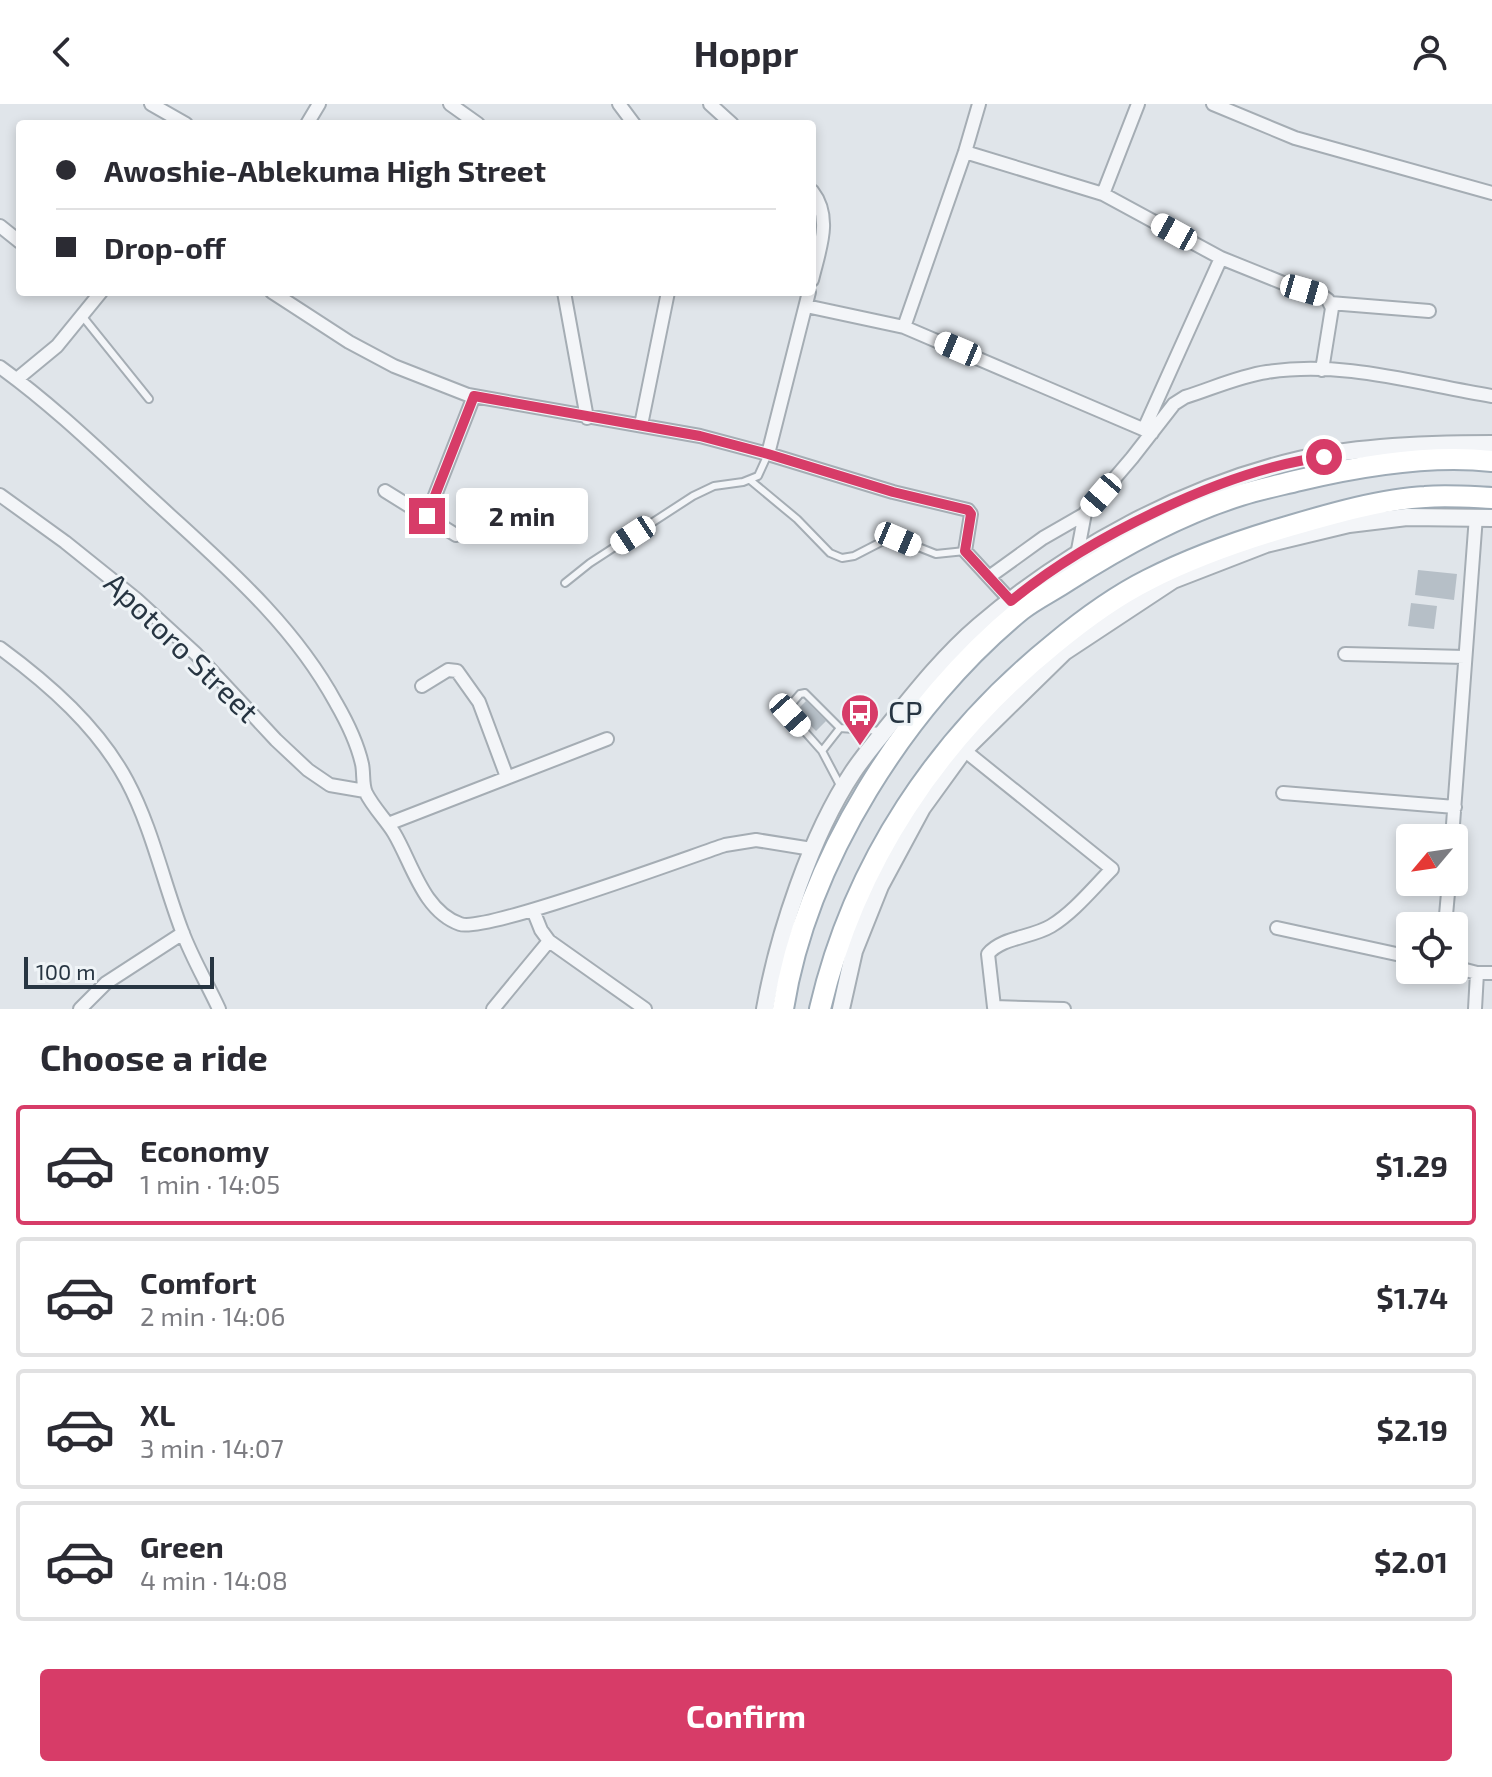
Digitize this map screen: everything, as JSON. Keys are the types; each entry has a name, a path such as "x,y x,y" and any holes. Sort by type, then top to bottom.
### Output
{"main road":[{"path":"783,1009 786,988 811,903 839,843 881,769 956,672 1022,609 1095,563 1175,522 1239,496 1327,474 1398,463 1492,461"},
{"path":"820,1009 839,939 869,873 905,806 954,742 1010,680 1089,616 1148,580 1253,537 1335,513 1424,497 1492,498"}],"street":[{"path":"151,104 179,120"},
{"path":"450,104 472,120"},
{"path":"710,104 728,120"},
{"path":"904,327 979,104"},
{"path":"1103,194 1138,104"},
{"path":"1213,104 1295,138 1492,193"},
{"path":"965,152 1103,194 1221,258 1288,285 1320,294 1330,303 1332,311 1322,370"},
{"path":"816,197 821,205 824,226 816,262"},
{"path":"0,226 16,239"},
{"path":"1148,431 1221,258"},
{"path":"278,296 349,342 394,366 474,396 700,436 893,492 968,510 971,514 965,551 1011,601"},
{"path":"565,296 587,418"},
{"path":"641,425 667,296"},
{"path":"768,454 808,296"},
{"path":"17,379 57,346 98,297"},
{"path":"1330,303 1429,311"},
{"path":"806,306 904,327 1148,431"},
{"path":"0,367 117,467 240,580 286,628 315,667 349,727 363,767 365,791 388,824 427,896 453,921 477,926 725,845 756,840 812,849"},
{"path":"989,577 1043,538 1083,515 1148,431 1185,397 1269,371 1322,370 1371,372 1492,396"},
{"path":"427,516 474,396"},
{"path":"765,1009 785,928 812,849 852,773 923,682 978,627 1011,601 1077,555 1209,488 1300,460 1403,447 1492,444"},
{"path":"385,491 456,535"},
{"name":"Apotoro Street","path":"0,495 136,599 196,654 308,770 330,785 365,791"},
{"path":"1077,555 1083,515"},
{"path":"841,1009 854,951 880,886 922,808 964,750 1064,652 1173,580 1266,544 1349,524 1407,517 1484,517 1465,657 1453,824"},
{"path":"0,648 62,699 98,738 126,779 143,816 183,933 219,1009"},
{"path":"1345,654 1465,657"},
{"path":"422,686 448,670 457,671 479,702 507,777"},
{"path":"388,824 607,739"},
{"path":"964,750 1112,869 1078,904 1050,926 995,945 988,954 994,1007 1064,1009"},
{"path":"1283,793 1455,807"},
{"path":"533,910 549,941 645,1009"},
{"path":"1277,928 1396,954"},
{"path":"80,1009 106,983 183,933"},
{"path":"493,1009 549,941"},
{"path":"1468,971 1492,973"},
{"path":"1475,1009 1477,973"}],"lane":[{"path":"83,317 149,399"},
{"path":"565,583 668,509 714,486 758,476 768,454"},
{"path":"750,480 797,519 830,553 842,558 854,556 885,540 898,539 936,554 965,551"},
{"path":"843,790 822,751 790,715 788,708 800,694 805,693 840,728 884,731"},
{"path":"822,751 840,728"}],"building":[{"path":"1418,570 1457,574 1454,600 1415,595"},
{"path":"1411,603 1437,606 1434,629 1408,626"},
{"path":"806,701 826,721 816,731 796,711"}],"place":[{"name":"CP","path":"860,747"}],"route":[{"path":"427,516 474,396 732,443 893,492 968,510 971,514 965,551 1011,601 1077,555 1209,488 1300,460 1324,457"}]}
